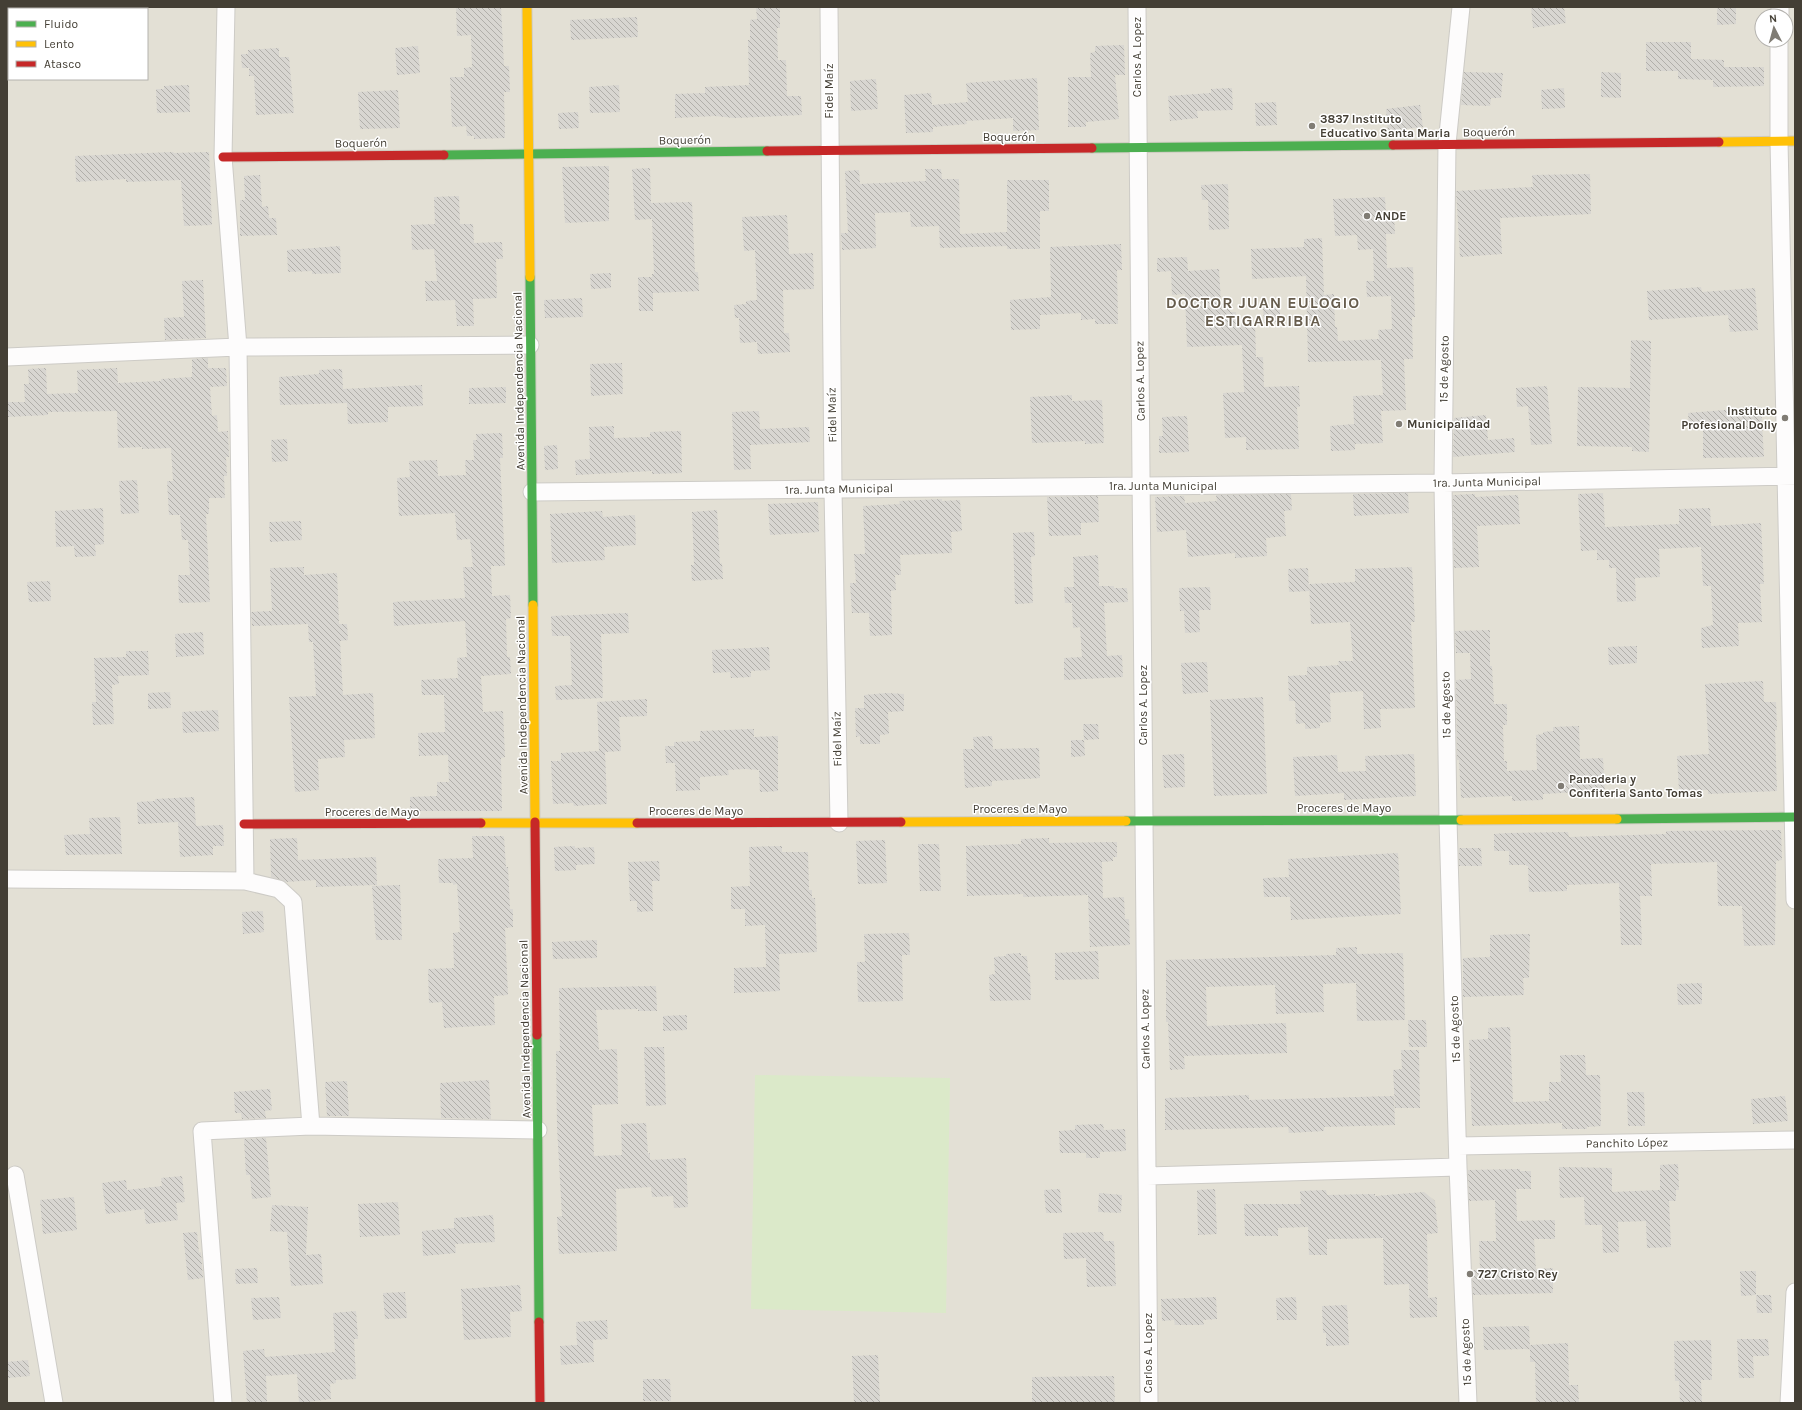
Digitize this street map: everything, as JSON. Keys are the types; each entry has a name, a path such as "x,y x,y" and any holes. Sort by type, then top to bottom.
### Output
{"street":[{"path":"226,7 224,156 238,347 245,880"},
{"name":"Avenida Independencia Nacional","path":"527,7 540,1403"},
{"name":"Fidel Maíz","path":"829,7 833,489 839,822"},
{"name":"Carlos A. Lopez","path":"1137,7 1137,147 1142,486 1148,1403"},
{"name":"15 de Agosto","path":"1461,7 1447,144 1443,483 1448,820 1458,1167 1468,1403"},
{"path":"1780,48 1787,141 1795,900"},
{"name":"Boquerón","path":"224,156 1787,141"},
{"path":"7,357 238,347 530,345"},
{"name":"1ra. Junta Municipal","path":"532,492 1443,483 1791,476"},
{"name":"Proceres de Mayo","path":"244,824 1448,820 1794,817"},
{"path":"7,879 245,880 279,889 293,902 311,1126"},
{"path":"223,1403 202,1131 311,1126 538,1130"},
{"name":"Panchito López","path":"1458,1146 1795,1140"},
{"path":"1147,1176 1458,1167"},
{"path":"15,1175 54,1403"},
{"path":"1789,1403 1795,1292"}],"shaded area":[{"path":"7,7 1795,7 1795,1403 7,1403"}],"green space":[{"path":"755,1075 950,1078 946,1313 751,1309"}],"building":[{"path":"456,7 501,7 504,66 509,66 510,92 504,92 505,138 474,139 474,136 467,136 466,126 452,127 450,77 464,77 464,68 472,67 471,35 457,36"},
{"path":"756,7 780,7 780,28 777,28 778,60 786,60 787,96 801,96 802,115 734,118 715,116 675,118 675,94 705,93 705,87 749,85 748,40 750,40 750,20 757,19"},
{"path":"1531,7 1564,7 1566,23 1533,28"},
{"path":"1717,7 1736,7 1736,24 1717,25"},
{"path":"637,17 638,37 571,40 570,20"},
{"path":"1646,42 1691,42 1691,59 1724,60 1724,67 1764,67 1764,86 1713,87 1713,80 1678,79 1678,71 1646,71"},
{"path":"1124,45 1125,75 1115,75 1119,119 1086,122 1086,127 1068,127 1068,77 1091,77 1090,53 1095,52 1095,46"},
{"path":"418,46 420,73 397,75 395,48"},
{"path":"279,48 279,57 289,57 294,113 256,115 254,76 249,76 249,68 242,68 241,54 248,54 248,50"},
{"path":"1464,72 1503,73 1501,98 1491,98 1490,106 1461,105"},
{"path":"1601,72 1621,73 1621,98 1601,97"},
{"path":"1037,78 1039,130 1013,131 1013,118 966,121 967,124 933,127 933,132 906,133 904,95 931,93 932,105 968,102 966,83"},
{"path":"876,79 878,109 851,111 850,81"},
{"path":"189,85 190,112 157,113 156,89 164,89 164,86"},
{"path":"619,85 620,112 590,113 589,87"},
{"path":"1232,88 1233,110 1197,111 1198,118 1170,121 1168,96 1211,93 1211,89"},
{"path":"1564,88 1565,108 1542,109 1541,90"},
{"path":"398,90 400,128 360,129 358,92"},
{"path":"1276,102 1277,125 1256,126 1255,103"},
{"path":"1420,105 1423,127 1388,131 1386,109"},
{"path":"578,112 579,128 559,129 558,113"},
{"path":"209,152 212,225 184,226 181,180 126,182 126,179 76,182 75,156"},
{"path":"609,166 609,221 565,223 562,167"},
{"path":"650,168 651,203 692,202 695,272 698,272 699,291 653,293 653,311 639,311 638,277 652,277 652,274 654,274 652,219 635,220 632,169"},
{"path":"925,169 941,169 942,179 959,179 960,234 1007,232 1007,180 1049,180 1049,211 1040,211 1040,249 1007,249 1007,246 940,248 939,226 911,227 910,212 875,213 876,248 842,250 841,233 848,233 845,171 859,170 860,184 926,181"},
{"path":"1590,174 1591,214 1500,218 1502,254 1460,257 1456,191 1533,187 1532,175"},
{"path":"260,175 262,207 268,206 269,218 276,218 277,235 240,236 240,200 245,200 244,176"},
{"path":"1228,184 1229,229 1209,230 1208,200 1202,200 1201,185"},
{"path":"459,196 460,224 473,224 474,243 502,242 503,259 496,259 497,298 473,299 474,326 457,326 455,300 426,301 425,281 437,281 434,249 412,250 411,225 435,224 434,197"},
{"path":"1385,197 1386,214 1394,213 1395,234 1386,234 1387,268 1413,267 1415,317 1412,317 1413,359 1404,359 1406,410 1381,411 1383,443 1355,444 1355,450 1331,451 1330,426 1354,424 1353,396 1383,395 1381,360 1308,362 1306,276 1252,279 1251,249 1304,247 1304,239 1322,238 1324,295 1334,294 1335,327 1337,327 1338,341 1379,339 1378,330 1392,329 1391,296 1367,297 1366,281 1374,281 1373,249 1358,250 1357,235 1335,236 1333,199"},
{"path":"787,215 789,254 813,253 814,289 783,290 784,333 789,333 790,352 758,354 757,342 740,343 739,318 735,318 734,305 746,304 746,301 757,300 755,250 744,251 742,217"},
{"path":"1121,244 1122,270 1117,270 1118,324 1095,324 1095,319 1081,320 1081,313 1040,315 1040,329 1011,330 1010,300 1051,297 1050,247"},
{"path":"340,246 341,273 312,274 312,271 288,272 287,250"},
{"path":"1187,257 1188,271 1219,269 1221,303 1225,303 1225,309 1230,309 1230,312 1236,312 1236,324 1255,323 1256,357 1263,357 1264,387 1299,386 1300,407 1297,407 1299,449 1246,450 1246,437 1225,438 1223,393 1244,392 1242,345 1187,347 1185,294 1172,295 1171,271 1157,272 1157,258"},
{"path":"611,273 611,288 591,289 590,274"},
{"path":"203,280 206,338 165,340 164,318 184,317 182,281"},
{"path":"1701,287 1702,292 1755,288 1758,330 1730,332 1728,315 1649,320 1647,291"},
{"path":"582,298 583,317 545,318 544,300"},
{"path":"1280,307 1280,322 1264,323 1263,308"},
{"path":"1631,340 1651,341 1649,452 1632,451 1632,447 1577,446 1578,387 1630,388"},
{"path":"208,358 208,368 226,368 227,386 210,387 212,416 217,415 218,432 228,431 229,457 226,457 227,476 224,476 225,498 209,498 209,514 206,514 210,602 179,603 178,575 190,575 188,540 182,540 180,515 169,515 167,481 173,481 171,448 118,448 117,411 48,412 48,415 7,417 7,402 25,402 24,384 29,384 28,369 46,368 47,394 78,393 77,370 117,368 118,383 161,381 161,379 192,377 192,359"},
{"path":"622,363 623,394 591,396 590,364"},
{"path":"342,369 343,389 422,385 423,406 388,407 388,422 348,424 347,403 280,405 279,377 319,374 319,370"},
{"path":"1547,386 1552,444 1531,445 1528,406 1517,407 1516,388"},
{"path":"506,387 506,403 469,404 469,388"},
{"path":"1072,395 1072,401 1102,400 1104,443 1085,444 1085,441 1032,443 1030,397"},
{"path":"1761,407 1764,457 1703,458 1703,428 1689,429 1688,413"},
{"path":"759,411 760,429 809,427 810,442 750,445 751,469 734,470 732,412"},
{"path":"1486,415 1488,440 1514,438 1515,452 1453,457 1454,418"},
{"path":"1187,416 1189,452 1159,453 1159,436 1163,436 1162,417"},
{"path":"614,426 614,438 650,437 650,432 681,431 682,473 652,474 652,471 576,475 575,460 590,459 589,427"},
{"path":"502,433 503,458 500,458 505,566 491,566 492,596 510,595 511,618 506,619 507,657 510,657 511,674 481,676 483,712 503,711 505,757 501,758 502,811 410,811 410,797 437,796 437,782 449,782 448,755 419,756 418,733 445,732 444,695 422,695 421,680 458,678 457,658 467,657 465,621 394,626 393,602 465,598 463,567 473,567 470,539 457,540 455,513 399,516 397,478 410,477 409,461 437,460 438,476 466,475 465,460 474,460 473,440 477,440 476,434"},
{"path":"287,439 288,461 272,462 271,440"},
{"path":"557,445 558,469 545,470 544,446"},
{"path":"137,480 139,513 121,514 119,481"},
{"path":"1408,493 1409,513 1354,516 1353,494"},
{"path":"1603,493 1605,527 1679,524 1679,509 1710,508 1711,526 1761,523 1764,584 1760,584 1762,622 1738,623 1739,646 1702,648 1701,628 1713,625 1711,586 1703,586 1701,547 1659,549 1660,577 1635,578 1636,601 1617,602 1616,568 1609,568 1609,560 1597,560 1597,550 1581,551 1578,494"},
{"path":"1291,494 1292,510 1284,511 1286,536 1266,538 1267,556 1235,558 1235,553 1188,557 1186,530 1157,532 1155,497 1184,496 1185,503 1217,501 1216,495"},
{"path":"1475,494 1475,497 1518,495 1520,524 1477,526 1479,567 1454,568 1453,495"},
{"path":"1098,496 1099,522 1081,523 1081,535 1049,536 1047,497"},
{"path":"942,499 942,501 960,500 962,531 951,532 952,553 900,555 901,575 895,575 896,590 891,591 892,635 870,636 869,613 852,613 850,583 856,583 854,554 865,554 863,506 900,504 899,501"},
{"path":"818,502 819,532 770,535 768,504"},
{"path":"103,508 104,544 95,545 96,556 75,557 74,546 56,547 55,511"},
{"path":"717,510 720,564 722,563 723,579 692,581 691,565 694,565 692,512"},
{"path":"602,511 603,517 635,515 636,545 604,547 605,560 552,563 550,514"},
{"path":"301,521 302,540 270,542 269,522"},
{"path":"1034,532 1035,556 1031,557 1033,603 1015,604 1013,533"},
{"path":"1098,555 1099,586 1127,588 1128,602 1104,603 1107,656 1122,655 1123,677 1064,680 1064,658 1082,657 1080,627 1073,628 1072,603 1065,603 1064,587 1074,587 1073,557"},
{"path":"304,567 304,575 337,573 339,624 347,624 348,640 340,641 343,695 373,693 375,738 344,740 345,757 318,759 319,790 295,792 289,697 316,696 313,642 309,642 308,624 252,626 251,612 272,611 270,568"},
{"path":"1412,567 1415,622 1411,622 1415,708 1380,709 1381,728 1364,729 1363,691 1330,693 1331,722 1320,723 1320,728 1305,729 1305,723 1296,724 1295,701 1289,701 1288,676 1307,675 1307,667 1339,665 1338,661 1353,661 1350,622 1311,624 1309,584 1355,582 1355,569"},
{"path":"1308,568 1309,591 1289,592 1288,569"},
{"path":"50,581 51,601 29,602 27,582"},
{"path":"1210,587 1211,610 1199,610 1200,632 1185,633 1184,611 1180,611 1179,588"},
{"path":"628,613 629,633 601,634 603,698 556,700 555,686 572,685 570,636 552,636 551,616"},
{"path":"1490,630 1490,666 1492,666 1494,704 1507,704 1507,725 1503,725 1504,761 1507,761 1507,771 1537,770 1536,735 1543,734 1543,732 1553,731 1553,727 1579,726 1580,759 1603,758 1605,794 1579,795 1579,792 1543,794 1543,800 1512,801 1512,796 1461,798 1459,760 1457,760 1456,680 1471,679 1470,653 1456,653 1455,631"},
{"path":"203,632 204,655 176,657 175,634"},
{"path":"1637,646 1637,663 1609,665 1608,647"},
{"path":"769,647 770,670 751,671 751,677 731,678 730,672 713,673 712,650"},
{"path":"126,651 148,651 149,675 118,676 119,684 112,685 114,724 93,725 92,702 96,702 94,658 126,657"},
{"path":"1207,662 1208,692 1183,694 1181,663"},
{"path":"1763,681 1764,702 1776,702 1777,730 1775,730 1777,791 1708,794 1708,790 1679,791 1677,756 1709,754 1705,684"},
{"path":"170,692 171,708 148,709 148,693"},
{"path":"887,693 904,694 904,711 888,712 889,734 880,735 880,744 860,744 860,736 856,737 855,708 864,708 864,695"},
{"path":"1263,697 1267,794 1214,796 1210,700"},
{"path":"647,699 647,716 619,717 621,751 605,752 607,804 574,806 573,803 553,804 551,761 561,761 561,753 599,751 597,702"},
{"path":"218,710 219,731 183,733 182,712"},
{"path":"1083,724 1098,724 1099,739 1084,740"},
{"path":"754,729 754,737 778,736 778,791 760,792 759,770 745,769 728,770 729,775 700,777 700,790 676,791 675,763 666,763 665,746 674,746 674,742 700,741 700,731"},
{"path":"992,736 993,749 1039,748 1040,778 992,781 992,786 965,788 963,749 974,749 973,737"},
{"path":"1071,740 1084,740 1085,756 1071,757"},
{"path":"1184,754 1185,787 1164,788 1162,755"},
{"path":"1414,754 1416,796 1344,800 1344,793 1295,796 1293,757 1337,755 1338,772 1366,771 1365,756"},
{"path":"194,797 196,826 223,825 224,846 213,846 213,855 180,857 178,822 138,824 137,802 155,801 155,799"},
{"path":"120,817 122,854 66,855 64,835 90,834 89,818"},
{"path":"1781,830 1782,860 1776,861 1775,945 1744,946 1742,906 1718,906 1717,862 1651,864 1652,896 1640,896 1642,945 1621,945 1619,883 1567,885 1567,891 1529,892 1528,866 1509,865 1509,851 1494,851 1494,834 1568,832 1569,837 1666,834 1666,831"},
{"path":"472,836 504,837 506,867 508,867 510,909 513,909 513,927 505,928 508,995 494,996 495,1025 444,1028 442,1002 429,1003 428,969 454,968 453,933 460,932 457,884 453,885 453,883 439,883 438,859 473,858"},
{"path":"297,838 298,860 376,857 377,885 316,887 316,880 286,882 271,877 270,839"},
{"path":"1049,838 1049,843 1117,842 1117,857 1113,857 1113,861 1102,862 1103,898 1124,897 1125,919 1129,919 1130,945 1090,947 1088,895 1023,897 1023,894 967,896 966,846 1021,844 1021,839"},
{"path":"885,840 887,883 858,884 856,841"},
{"path":"918,844 939,844 941,891 920,891"},
{"path":"575,846 575,848 594,847 595,864 576,865 576,870 555,871 554,847"},
{"path":"782,846 782,852 808,852 809,890 812,890 812,898 815,898 817,952 779,954 780,991 734,993 734,968 766,967 765,925 745,926 745,909 731,909 731,887 750,886 749,847"},
{"path":"1459,848 1481,848 1482,866 1459,866"},
{"path":"1398,853 1401,914 1291,920 1290,897 1264,897 1263,878 1289,877 1288,859"},
{"path":"659,861 660,881 652,881 653,911 637,912 637,901 630,901 628,862"},
{"path":"400,885 402,940 376,940 372,886"},
{"path":"263,911 264,932 243,934 242,912"},
{"path":"909,933 910,955 902,955 903,1001 858,1002 857,962 865,962 864,934"},
{"path":"1530,934 1529,978 1523,978 1524,995 1463,997 1463,958 1490,957 1490,935"},
{"path":"597,940 597,958 553,959 552,942"},
{"path":"1357,947 1357,954 1403,953 1405,1020 1357,1021 1356,983 1323,984 1324,1012 1276,1014 1275,985 1206,987 1207,1026 1286,1023 1287,1053 1184,1056 1185,1069 1170,1070 1168,1022 1166,1022 1166,960 1336,955 1336,948"},
{"path":"1098,951 1099,979 1055,980 1055,953"},
{"path":"1021,953 1021,956 1027,956 1028,973 1030,973 1031,1000 990,1001 989,975 995,974 994,957 1006,956 1006,954"},
{"path":"1702,983 1702,1004 1678,1005 1677,984"},
{"path":"656,986 657,1011 638,1011 638,1009 596,1010 599,1050 617,1049 618,1104 592,1105 594,1156 622,1155 621,1124 646,1123 648,1154 650,1153 650,1160 686,1158 688,1207 674,1208 673,1196 652,1197 651,1187 616,1189 617,1251 559,1254 557,1217 562,1216 557,1127 556,1051 560,1051 559,988"},
{"path":"687,1015 687,1030 663,1031 663,1016"},
{"path":"1408,1020 1426,1020 1427,1047 1409,1047"},
{"path":"1510,1027 1513,1102 1549,1101 1549,1082 1561,1082 1560,1055 1585,1055 1586,1075 1600,1075 1601,1126 1587,1127 1587,1129 1562,1129 1562,1123 1472,1126 1469,1040 1488,1039 1488,1028"},
{"path":"644,1047 664,1047 666,1105 646,1106"},
{"path":"1401,1050 1419,1050 1420,1108 1395,1108 1393,1070 1402,1069"},
{"path":"489,1080 491,1119 441,1118 440,1083"},
{"path":"347,1081 349,1116 327,1116 325,1082"},
{"path":"270,1089 272,1110 265,1111 266,1118 242,1119 241,1113 235,1113 234,1092"},
{"path":"1627,1092 1644,1092 1645,1126 1628,1126"},
{"path":"1249,1095 1249,1100 1394,1096 1395,1125 1324,1127 1324,1131 1289,1133 1288,1127 1165,1130 1165,1098"},
{"path":"1785,1096 1788,1121 1753,1124 1751,1099"},
{"path":"1103,1124 1104,1130 1125,1129 1126,1151 1100,1152 1100,1158 1086,1158 1086,1153 1060,1153 1059,1131 1075,1130 1075,1125"},
{"path":"266,1138 271,1197 252,1199 250,1175 246,1175 244,1139"},
{"path":"1678,1164 1679,1190 1676,1190 1676,1201 1669,1201 1671,1247 1647,1248 1646,1221 1618,1222 1619,1252 1603,1253 1602,1225 1585,1225 1584,1197 1560,1198 1559,1167 1612,1168 1612,1192 1660,1190 1660,1165"},
{"path":"1520,1169 1520,1171 1531,1171 1531,1189 1516,1189 1517,1221 1555,1220 1555,1239 1534,1239 1536,1269 1553,1268 1553,1293 1473,1295 1472,1270 1480,1270 1479,1241 1496,1241 1495,1200 1469,1201 1468,1170"},
{"path":"182,1176 185,1202 176,1203 178,1220 146,1224 144,1209 106,1214 102,1183 126,1180 127,1190 162,1186 161,1178"},
{"path":"1060,1189 1062,1213 1046,1213 1044,1190"},
{"path":"1215,1189 1217,1234 1198,1235 1197,1190"},
{"path":"1326,1190 1327,1195 1375,1194 1375,1196 1424,1192 1435,1201 1438,1233 1427,1234 1428,1298 1437,1297 1437,1317 1410,1318 1409,1284 1384,1285 1383,1238 1327,1239 1327,1255 1309,1255 1308,1227 1278,1228 1278,1236 1245,1236 1244,1204 1301,1204 1300,1191"},
{"path":"1099,1193 1122,1195 1121,1213 1098,1212"},
{"path":"74,1197 77,1230 43,1234 40,1200"},
{"path":"398,1202 400,1235 360,1237 358,1204"},
{"path":"272,1205 308,1207 306,1255 321,1254 323,1284 291,1286 287,1232 270,1231"},
{"path":"493,1215 495,1242 455,1244 456,1253 423,1256 422,1231 454,1228 454,1218"},
{"path":"197,1232 199,1253 201,1252 203,1278 188,1280 183,1233"},
{"path":"1103,1232 1104,1241 1114,1241 1116,1286 1087,1287 1086,1258 1064,1259 1063,1233"},
{"path":"257,1268 258,1283 236,1284 235,1269"},
{"path":"1740,1271 1756,1271 1756,1295 1741,1296"},
{"path":"520,1285 522,1311 510,1312 511,1337 464,1340 461,1289"},
{"path":"405,1292 407,1318 385,1319 383,1293"},
{"path":"1756,1295 1771,1295 1772,1313 1757,1313"},
{"path":"279,1297 281,1318 253,1320 251,1298"},
{"path":"1216,1297 1217,1319 1203,1320 1204,1325 1175,1325 1174,1320 1162,1321 1161,1299"},
{"path":"1296,1297 1297,1320 1277,1320 1276,1298"},
{"path":"1347,1305 1349,1345 1326,1346 1326,1333 1323,1333 1322,1306"},
{"path":"356,1311 358,1339 354,1339 356,1379 336,1380 336,1383 330,1384 331,1399 299,1403 297,1374 266,1376 267,1402 247,1403 243,1351 264,1349 265,1357 335,1352 333,1313"},
{"path":"607,1320 608,1339 593,1340 594,1362 561,1365 560,1346 577,1345 576,1322"},
{"path":"1529,1326 1530,1349 1484,1350 1483,1327"},
{"path":"1737,1339 1768,1339 1769,1356 1753,1356 1754,1378 1739,1378"},
{"path":"1711,1340 1712,1380 1701,1380 1702,1403 1680,1403 1679,1381 1675,1381 1674,1341"},
{"path":"1568,1343 1569,1385 1578,1385 1579,1403 1536,1403 1535,1362 1530,1362 1530,1345"},
{"path":"878,1355 880,1403 854,1403 852,1356"},
{"path":"28,1360 30,1376 7,1378 7,1362"},
{"path":"1114,1376 1115,1403 1032,1403 1032,1377"},
{"path":"643,1379 670,1379 671,1401 643,1401"}],"traffic: fast":[{"path":"1092,148 1393,145"},
{"path":"444,155 767,151"},
{"path":"530,277 533,605"},
{"path":"1617,819 1795,817"},
{"path":"1126,821 1461,820"},
{"path":"537,1035 539,1322"}],"traffic: slow":[{"path":"527,7 530,277"},
{"path":"1719,142 1795,141"},
{"path":"533,605 535,822"},
{"path":"1461,820 1617,819"},
{"path":"901,822 1126,821"},
{"path":"481,823 637,823"}],"traffic: jam":[{"path":"1393,145 1719,142"},
{"path":"767,151 1092,148"},
{"path":"223,157 444,155"},
{"path":"535,822 537,1035"},
{"path":"637,823 901,822"},
{"path":"244,824 481,823"},
{"path":"539,1322 540,1403"}],"place":[{"name":"3837 Instituto Educativo Santa Maria","path":"1312,126"},
{"name":"ANDE","path":"1367,216"},
{"name":"Instituto Profesional Dolly","path":"1785,418"},
{"name":"Municipalidad","path":"1399,424"},
{"name":"Panaderia y Confiteria Santo Tomas","path":"1561,786"},
{"name":"727 Cristo Rey","path":"1470,1274"}],"district":[{"name":"DOCTOR JUAN EULOGIO ESTIGARRIBIA","path":"1263,311"}]}
